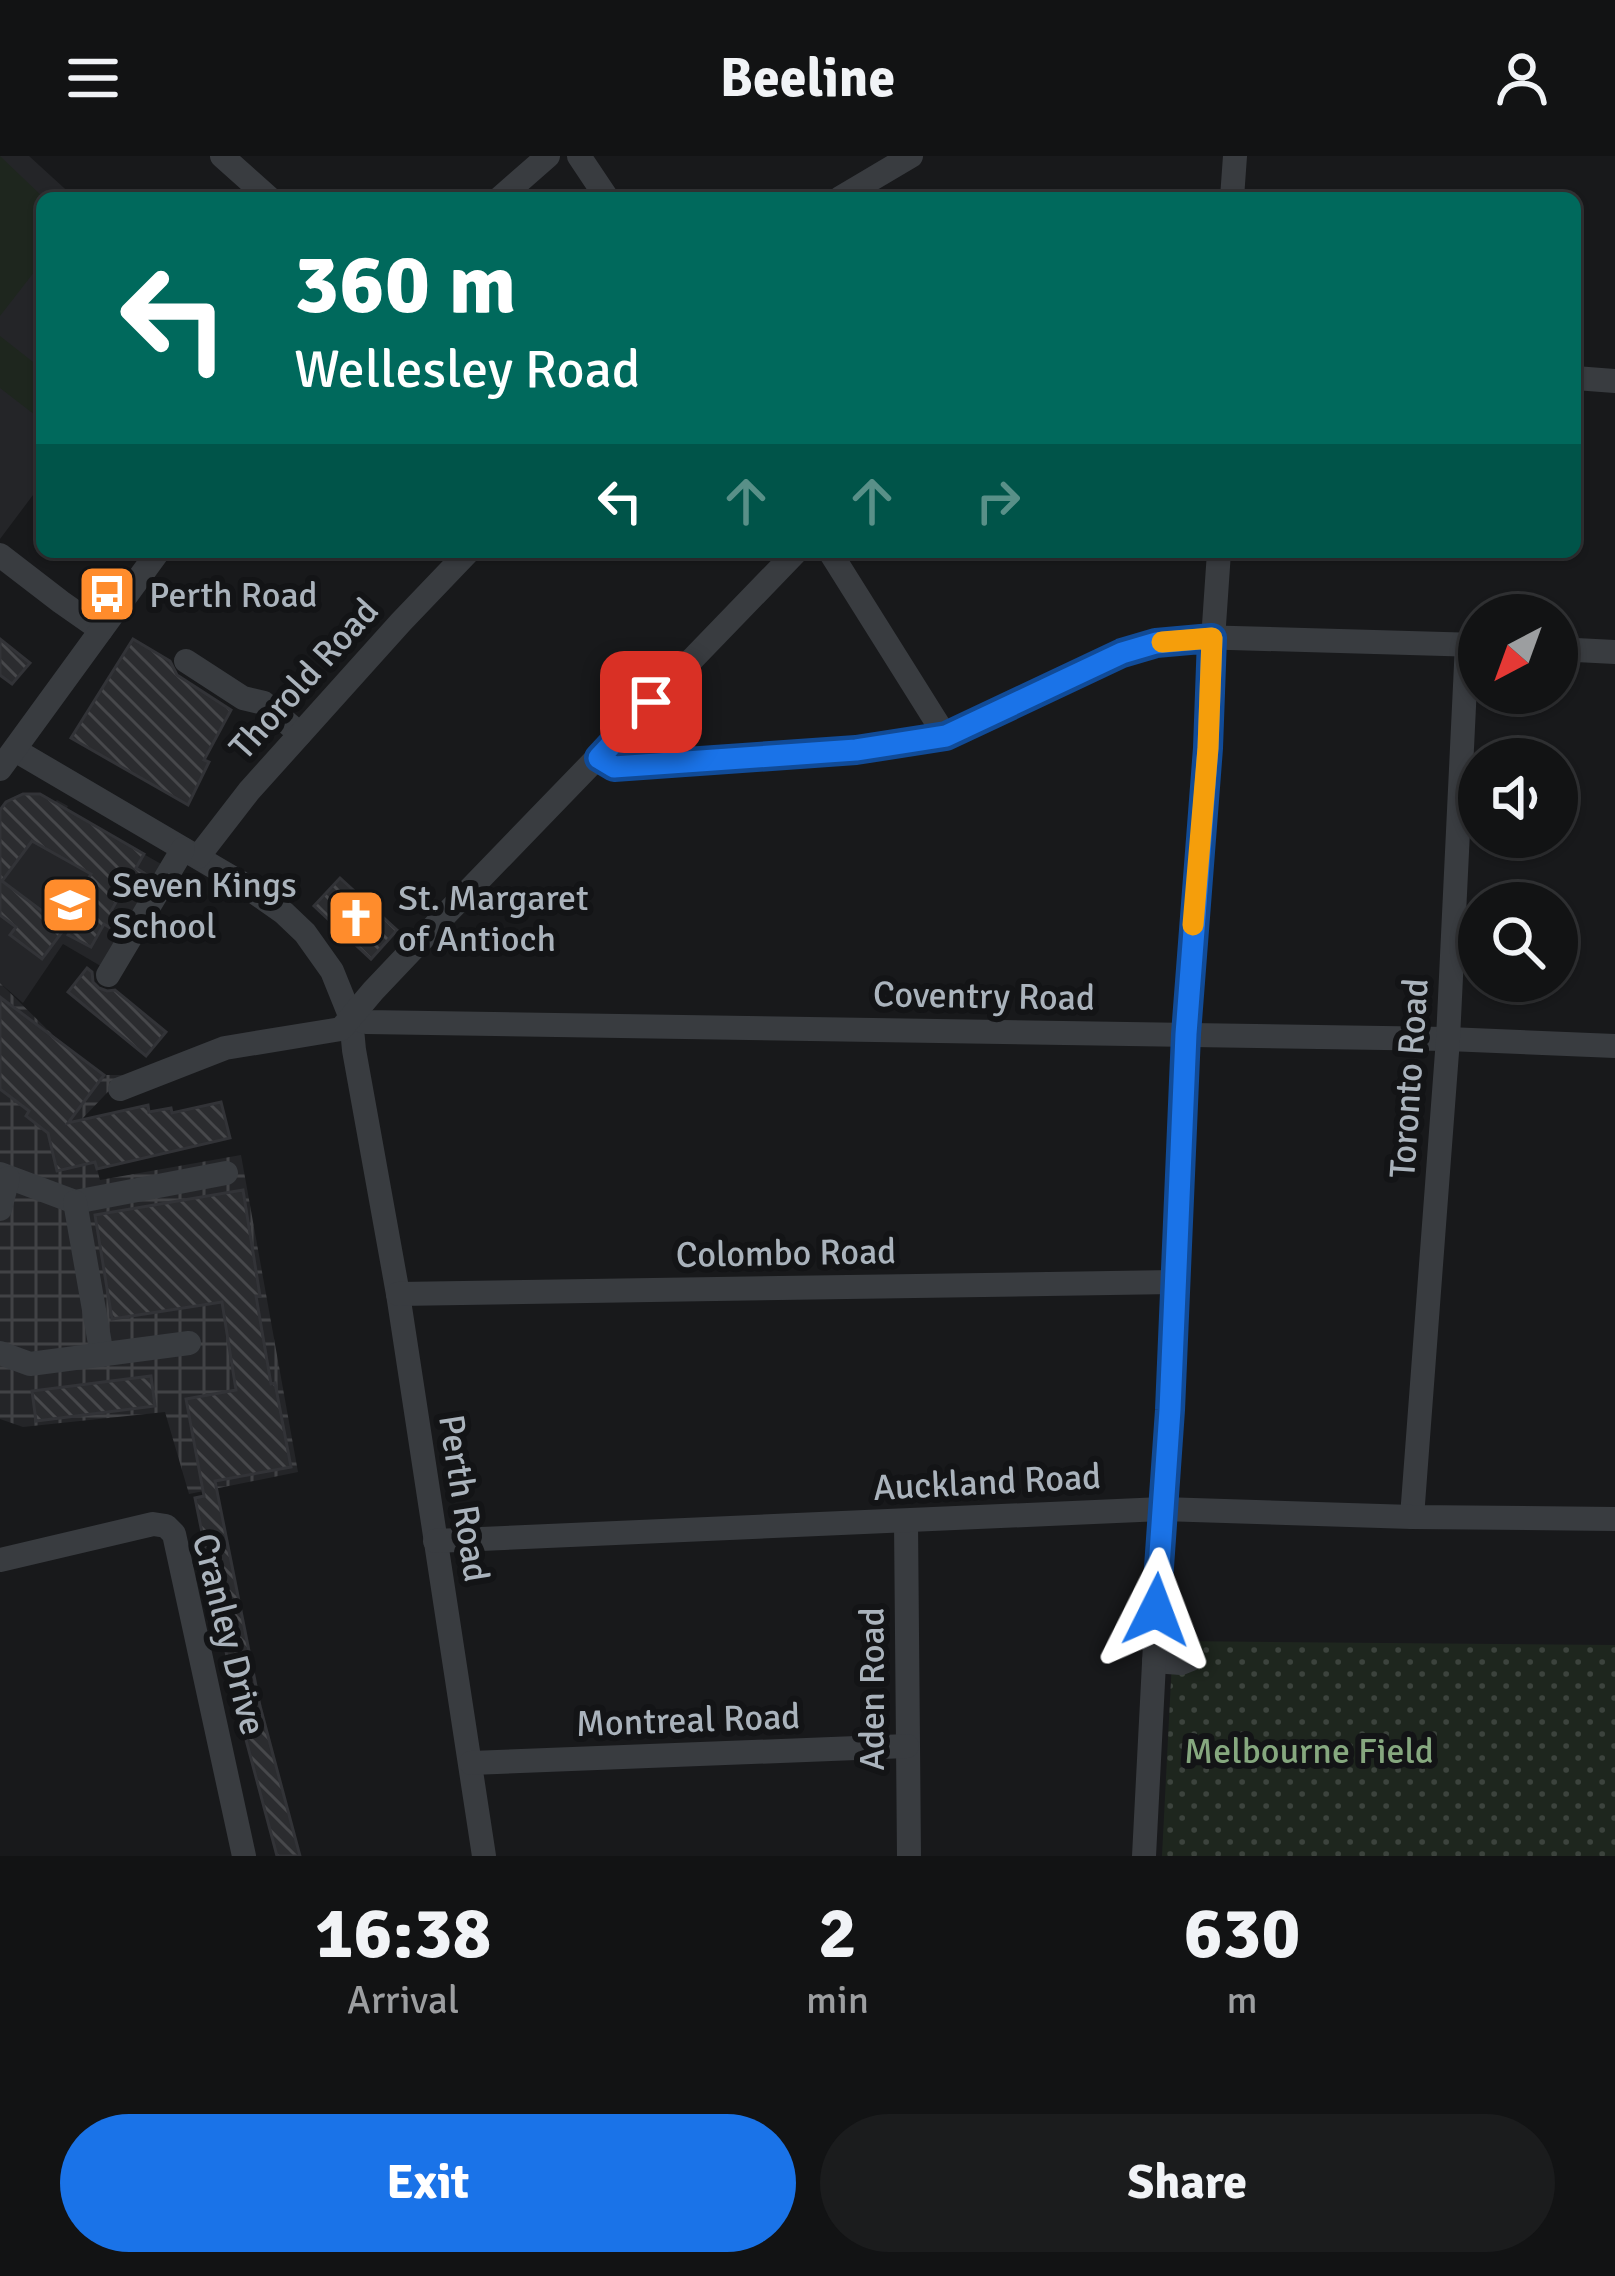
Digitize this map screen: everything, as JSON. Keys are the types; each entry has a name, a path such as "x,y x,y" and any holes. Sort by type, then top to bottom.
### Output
{"street":[{"path":"222,156 262,192"},
{"path":"507,192 548,156"},
{"path":"579,156 604,192"},
{"path":"850,192 910,156"},
{"path":"1232,192 1235,156"},
{"path":"1581,378 1615,381"},
{"path":"0,555 101,630"},
{"path":"7,759 154,558"},
{"name":"Thorold Road","path":"108,975 190,853 462,558"},
{"path":"120,1089 225,1048 341,1029 790,558"},
{"path":"834,558 946,736"},
{"path":"1144,1856 1186,1034 1219,558"},
{"path":"599,758 614,767 636,766 856,750 946,736 1122,653 1156,643 1212,638 1458,645"},
{"path":"1578,650 1615,652"},
{"path":"187,661 243,698 264,704 300,734"},
{"name":"Toronto Road","path":"1412,1517 1469,714"},
{"name":"Perth Road","path":"7,759 190,853 260,895 305,933 332,971 352,1018 484,1856"},
{"name":"Coventry Road","path":"352,1018 366,1022 1448,1039 1615,1046"},
{"path":"0,1209 4,1176 75,1202 226,1173"},
{"path":"75,1202 101,1355"},
{"name":"Colombo Road","path":"398,1294 1174,1282"},
{"path":"0,1353 30,1364 189,1343"},
{"name":"Auckland Road","path":"435,1541 1162,1509 1615,1519"},
{"name":"Aden Road","path":"906,1522 909,1856"},
{"name":"Cranley Drive","path":"0,1560 153,1524 166,1526 174,1534 244,1856"},
{"path":"1154,1661 1191,1659"},
{"name":"Montreal Road","path":"471,1763 908,1746"}],"shaded area":[{"path":"0,156 29,156 68,192 36,192 36,491 0,539"},
{"name":"Seven Kings School","path":"23,794 57,800 68,806 66,810 163,865 104,968 63,944 23,1003 0,983 0,810"},
{"path":"0,983 54,1036 104,1075 124,1075 83,1118 100,1180 241,1155 298,1472 189,1494 165,1412 23,1427 0,1419"}],"green space":[{"path":"0,156 38,192 36,270 0,316"},
{"path":"0,336 36,364 36,414 0,388"},
{"name":"Melbourne Field","path":"1173,1641 1615,1645 1615,1856 1162,1856"}],"building":[{"path":"0,639 30,663 12,684 0,675"},
{"path":"133,639 170,661 177,675 231,710 204,760 209,762 188,805 71,738"},
{"path":"23,794 40,794 144,854 136,868 144,873 136,886 128,881 111,911 119,915 112,929 104,924 91,947 68,935 90,896 81,891 91,874 32,841 2,881 65,928 42,959 10,935 16,927 0,915 0,810"},
{"name":"St. Margaret of Antioch","path":"340,878 397,930 371,959 314,906"},
{"path":"87,968 99,988 115,990 166,1032 146,1056 68,992"},
{"path":"0,997 104,1075 68,1123 148,1105 149,1112 171,1108 172,1113 221,1102 230,1138 97,1169 95,1162 57,1171 48,1133 0,1089"},
{"path":"243,1190 271,1384 275,1383 291,1467 215,1481 260,1706 300,1856 277,1856 237,1706 195,1498 204,1496 186,1399 236,1390 222,1302 112,1319 95,1215"},
{"path":"151,1376 155,1406 36,1421 32,1391"}],"slow traffic":[{"path":"1162,642 1212,638 1193,925"}],"place":[{"name":"Perth Road","path":"107,594"},
{"name":"Seven Kings School","path":"70,905"},
{"name":"St. Margaret of Antioch","path":"356,918"}],"route":[{"path":"651,702 599,758 614,767 856,750 946,736 1122,653 1156,643 1212,638 1156,1610"}]}
